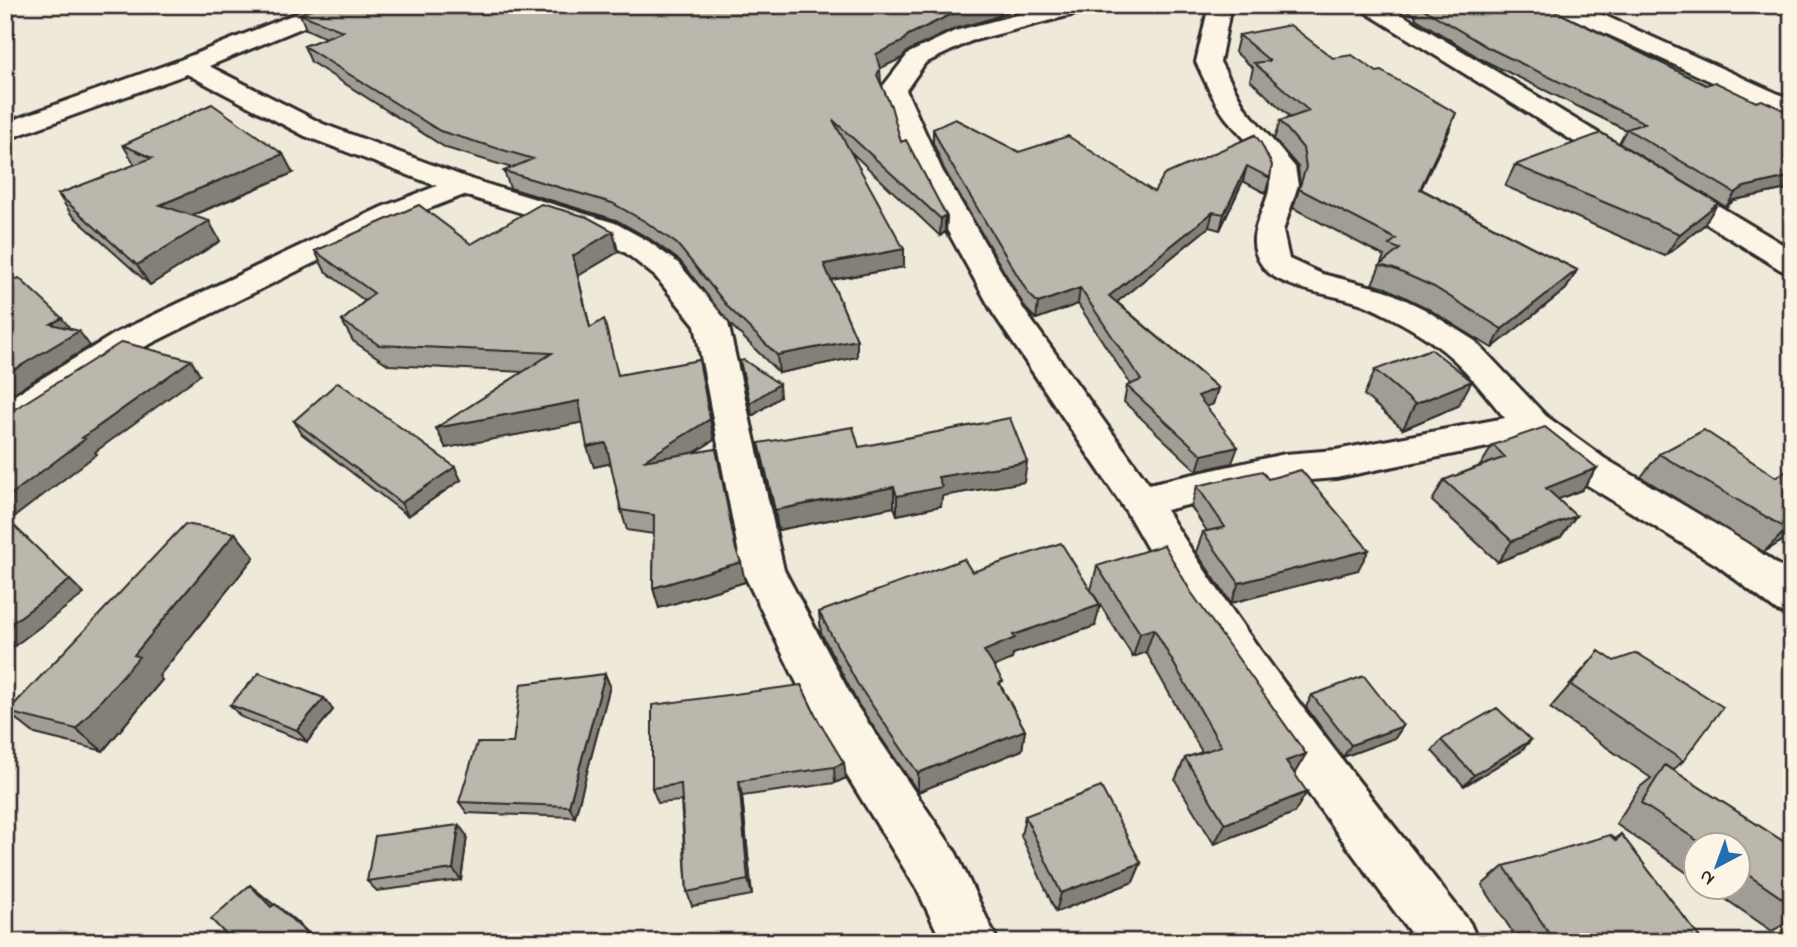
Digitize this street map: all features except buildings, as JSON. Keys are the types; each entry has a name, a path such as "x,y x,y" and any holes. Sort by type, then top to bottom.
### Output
{"street":[{"path":"5,132 189,65 337,5"},
{"path":"1082,5 963,36 917,58 893,90 928,170 1009,313 1140,501 1208,613 1320,770 1451,942"},
{"path":"1220,5 1208,62 1234,111 1281,167 1284,185 1268,231 1271,254 1278,265 1311,281 1374,297 1412,316 1463,349 1533,425 1590,468 1732,554 1792,599"},
{"path":"1370,5 1792,263"},
{"path":"1562,5 1792,110"},
{"path":"189,65 314,130 463,186 604,229 637,247 667,270 711,323 763,570 839,720 937,872 971,942"},
{"path":"5,418 128,341 392,213 463,186"},
{"path":"1140,501 1285,468 1336,464 1533,425"}]}
